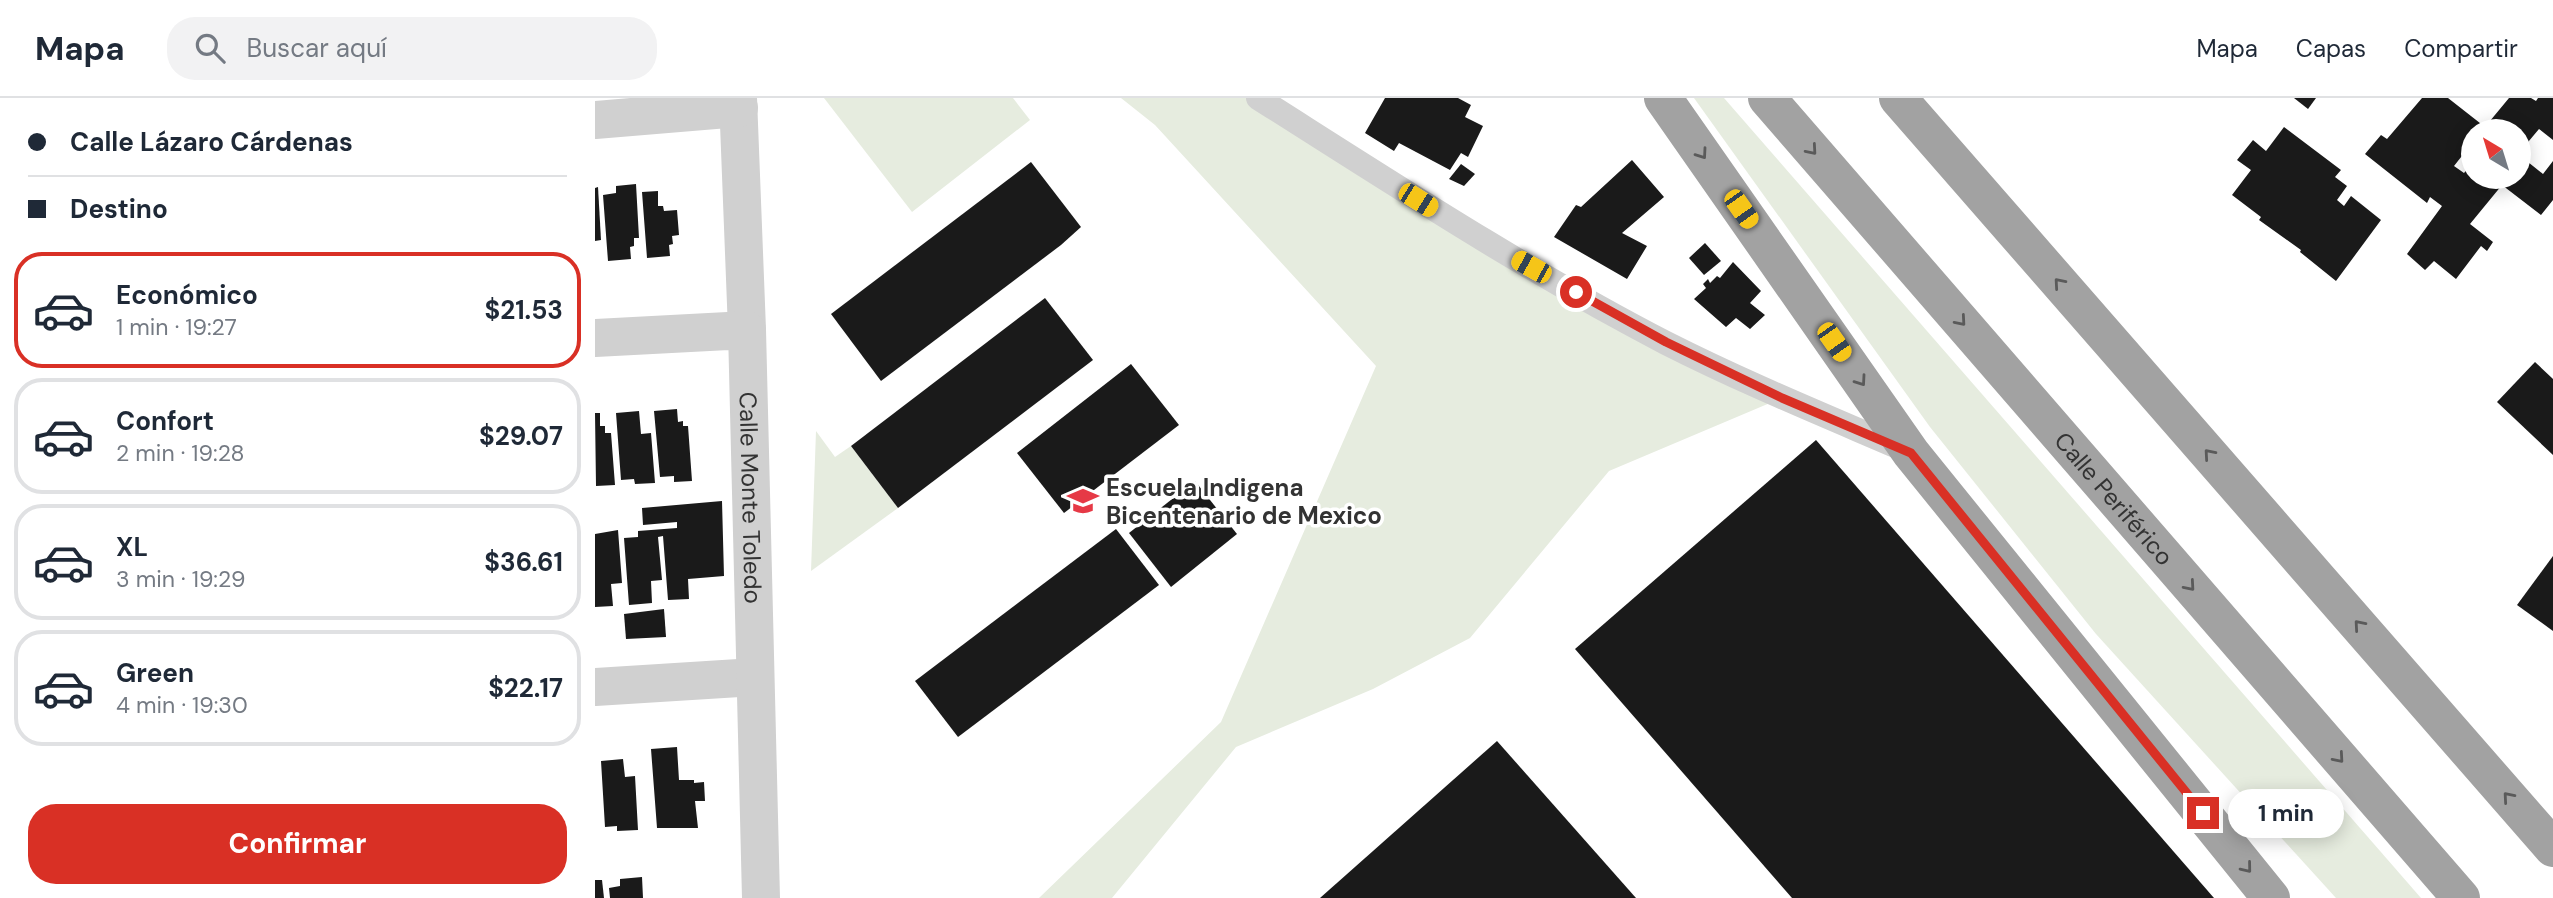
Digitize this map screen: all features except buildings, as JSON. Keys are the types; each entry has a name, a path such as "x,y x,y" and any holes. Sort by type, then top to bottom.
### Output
{"highway":[{"path":"1663,98 1911,453 2271,898"},
{"name":"Calle Periférico","path":"1767,98 2461,898"},
{"path":"1898,98 2553,848"}],"street":[{"path":"595,120 738,103"},
{"name":"Calle Monte Toledo","path":"738,103 747,330 761,898"},
{"path":"595,338 747,330"},
{"path":"595,687 755,677"}],"lane":[{"path":"1258,98 1464,229 1666,342 1782,398 1911,453"}],"shaded area":[{"path":"824,98 1013,98 1030,120 912,212"},
{"path":"1121,98 1258,98 1464,229 1782,398 1609,471 1470,638 1373,689 1236,747 1112,898 1039,898 1221,722 1376,366 1155,125"},
{"path":"1694,98 1724,98 2421,898 2336,898 2096,634 1930,427"},
{"path":"816,431 835,457 851,446 898,508 811,571"}],"place":[{"name":"Escuela Indigena Bicentenario de Mexico","path":"1083,501"}],"route":[{"path":"1576,292 1666,342 1782,398 1911,453 2203,813"}]}
